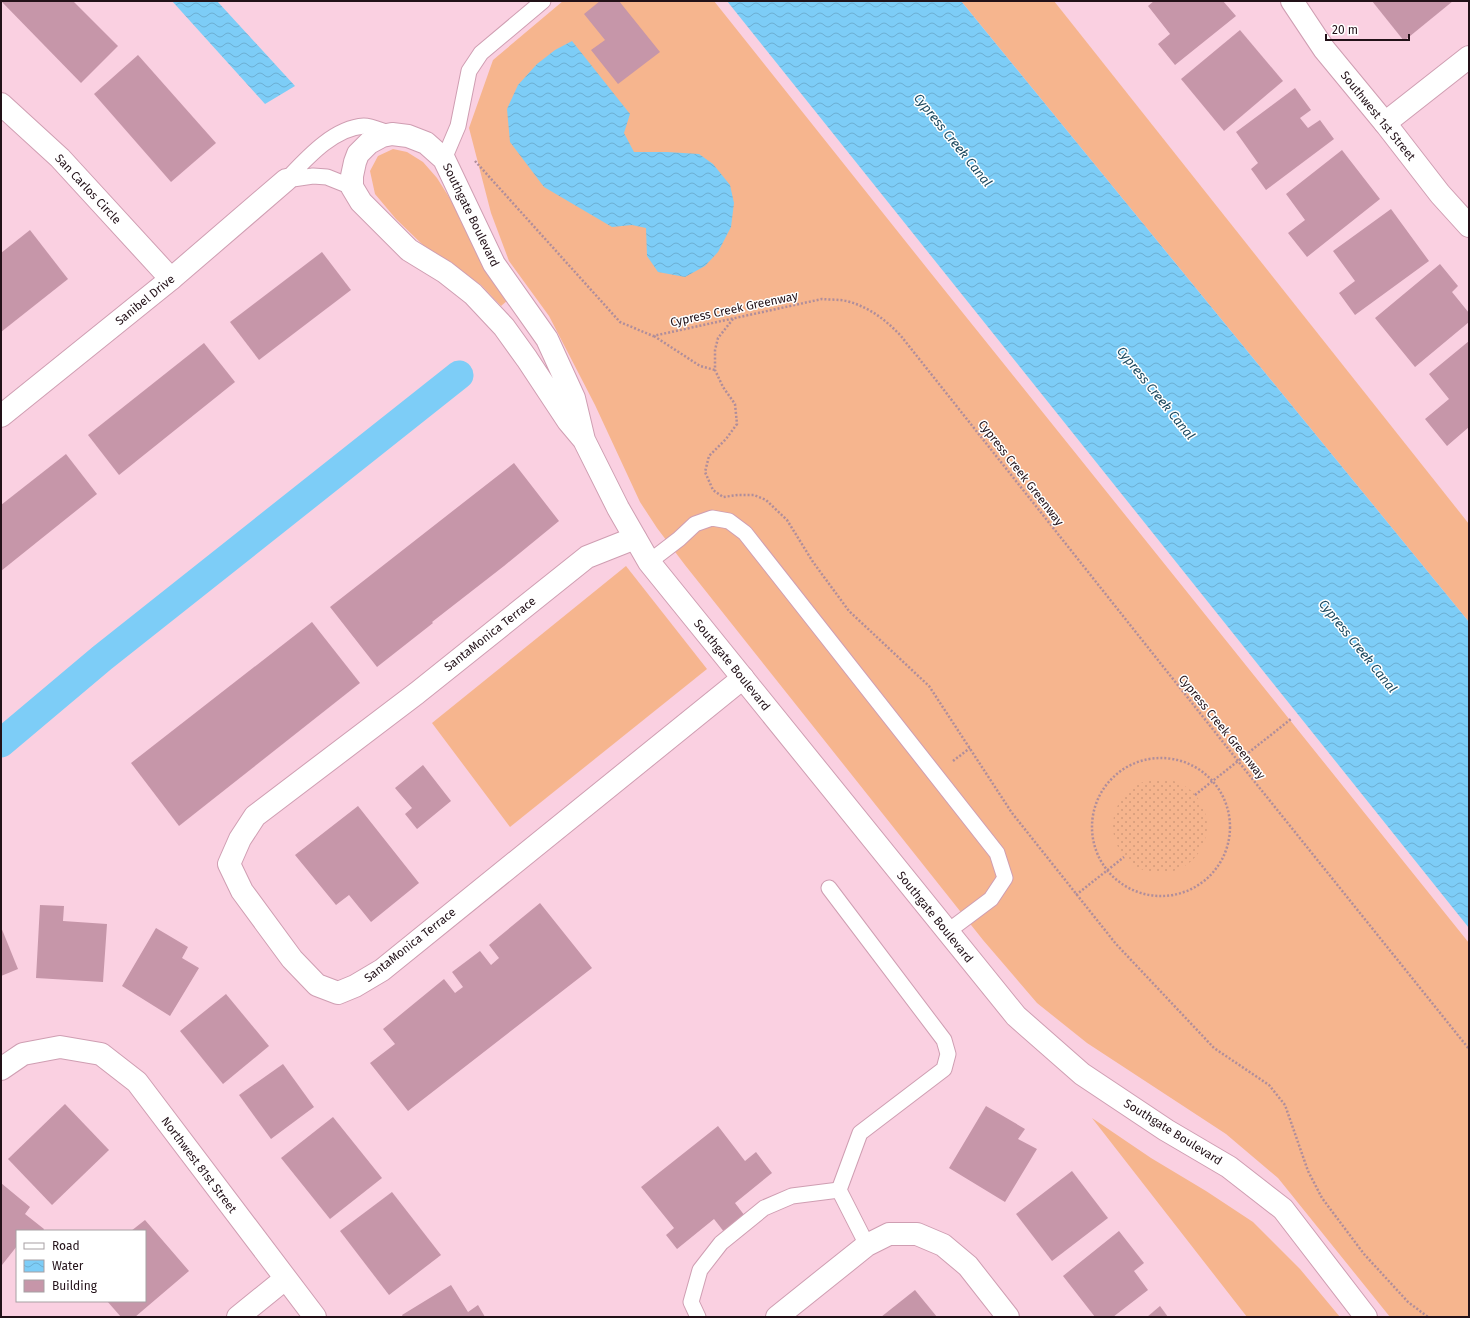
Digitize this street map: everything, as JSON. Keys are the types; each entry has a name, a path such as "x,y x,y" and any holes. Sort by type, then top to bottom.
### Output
{"street":[{"name":"Southwest 1st Street","path":"1292,1 1324,49 1385,123 1440,194 1469,226"},
{"path":"1385,123 1469,57"},
{"name":"San Carlos Circle","path":"1,104 60,158 171,279"},
{"name":"Southgate Boulevard","path":"584,440 574,398 547,339 494,264 444,159 426,143 408,136 392,134 382,136 369,143 358,154 352,176 352,187 361,202 409,250 445,272 473,294 504,327 531,364 568,421 584,440 649,562 1016,1016 1082,1074 1166,1130 1229,1167 1283,1209 1366,1317"},
{"name":"Sanibel Drive","path":"1,416 171,279 286,180"},
{"name":"SantaMonica Terrace","path":"635,538 587,557 417,692 255,816 240,839 229,864 242,892 292,959 317,985 338,993 356,986 382,970 743,678"},
{"name":"Northwest 81st Street","path":"1,1069 23,1054 60,1047 101,1054 138,1082 315,1317"},
{"path":"777,1317 867,1245 889,1234 917,1234 943,1245 968,1266 1008,1317"},
{"path":"238,1317 285,1279"}],"lane":[{"path":"444,159 458,126 469,71 481,53 543,1"},
{"name":"Sanibel Drive","path":"286,180 316,150 344,131 365,126 392,134"},
{"path":"286,180 313,176 327,177 352,187"},
{"path":"649,562 679,539 695,524 712,518 729,521 745,533 997,853 1005,878 991,899 947,932"},
{"path":"829,888 944,1040 948,1054 944,1069 860,1133 839,1190 867,1245"},
{"path":"698,1317 691,1302 700,1270 721,1243 764,1208 792,1196 839,1190"}],"path":[{"path":"453,137 620,322 653,336 700,366 715,370"},
{"name":"Cypress Creek Greenway","path":"653,336 822,299 849,301 871,310 887,322 901,336 1238,761 1469,1049"},
{"path":"734,319 718,338 715,350 715,370 723,387 735,404 737,424 726,439 709,456 706,472 713,490 723,497 754,495 766,500 787,520 813,562 849,611 929,686 1012,813 1121,950 1214,1048 1269,1085 1285,1105 1308,1171 1322,1198 1364,1254 1408,1302 1428,1317"},
{"path":"1195,795 1292,719"},
{"path":"1161,757 1175,759 1189,764 1202,771 1213,781 1227,806 1230,829 1225,851 1219,864 1210,876 1199,885 1186,891 1172,895 1158,896 1143,894 1130,888 1117,881 1107,870 1097,853 1092,833 1093,813 1100,794 1111,778 1127,766 1146,759 1161,757"},
{"path":"1076,895 1124,857"}],"shaded area":[{"path":"563,1 714,1 1469,943 1469,1317 1390,1317 1278,1178 1226,1134 1087,1043 1037,1003 983,940 657,528 640,502 595,405 549,316 509,261 491,213 469,128 493,60"},
{"path":"961,1 1054,1 1469,524 1469,622"},
{"path":"393,149 407,152 423,162 437,178 508,300 501,306 481,285 425,247 396,219 375,194 370,171 378,156"},
{"path":"626,566 707,669 510,827 432,723"},
{"path":"1160,779 1178,782 1193,793 1204,808 1207,826 1204,844 1193,859 1178,870 1160,873 1142,870 1127,859 1116,844 1113,826 1116,808 1127,793 1142,782"},
{"path":"1092,1118 1151,1158 1206,1191 1253,1222 1300,1269 1340,1317 1247,1317"}],"water":[{"path":"172,1 217,1 295,86 265,104"},
{"name":"Cypress Creek Canal","path":"727,1 961,1 1469,622 1469,928"},
{"path":"572,41 630,114 624,133 634,152 699,154 713,164 730,185 734,203 731,227 718,252 705,266 685,277 658,272 647,256 646,228 632,225 612,227 544,187 510,142 507,109 518,85 537,64 555,50"}],"building":[{"path":"1,1 73,1 118,46 81,83"},
{"path":"600,1 619,1 660,52 618,84 591,50 605,40 584,14"},
{"path":"1154,1 1223,1 1236,16 1175,65 1158,44 1170,34 1148,6"},
{"path":"1372,1 1453,1 1404,41"},
{"path":"1240,30 1283,81 1224,131 1181,79"},
{"path":"138,55 216,143 171,182 94,94"},
{"path":"1295,88 1311,110 1300,118 1308,128 1320,120 1334,139 1266,190 1251,169 1258,163 1236,132"},
{"path":"1342,150 1380,199 1307,257 1288,233 1305,220 1286,194"},
{"path":"1391,209 1429,261 1355,315 1339,293 1355,281 1333,251"},
{"path":"30,230 68,279 1,332 1,253"},
{"path":"322,252 351,290 259,360 230,322"},
{"path":"1440,264 1458,286 1452,292 1469,313 1469,322 1415,367 1375,318"},
{"path":"1469,341 1469,427 1447,446 1425,419 1449,399 1429,374"},
{"path":"204,343 235,382 119,475 88,435"},
{"path":"66,454 97,494 1,571 1,505"},
{"path":"514,463 559,521 377,667 330,607"},
{"path":"312,622 360,683 179,826 131,763"},
{"path":"423,765 451,801 417,829 405,814 412,808 395,788"},
{"path":"358,806 419,883 371,922 349,895 336,905 295,855"},
{"path":"540,903 592,968 408,1111 370,1063 395,1044 383,1029 444,979 455,993 463,987 452,972 480,951 491,965 499,958 489,945"},
{"path":"40,905 64,906 63,921 107,924 103,982 36,978"},
{"path":"1,927 18,969 1,976"},
{"path":"156,928 188,947 182,958 199,968 170,1016 122,986"},
{"path":"226,994 269,1046 223,1084 180,1031"},
{"path":"283,1064 314,1107 271,1139 239,1095"},
{"path":"65,1104 109,1150 52,1205 8,1159"},
{"path":"986,1106 1025,1129 1018,1139 1037,1149 1005,1202 949,1168"},
{"path":"333,1117 382,1178 330,1219 281,1158"},
{"path":"718,1126 745,1161 756,1152 772,1173 735,1203 748,1220 728,1237 714,1219 677,1249 666,1235 674,1228 641,1187"},
{"path":"1072,1171 1108,1218 1052,1261 1016,1214"},
{"path":"1,1183 30,1207 25,1214 44,1229 16,1230 16,1247 2,1265"},
{"path":"392,1192 441,1255 389,1295 340,1231"},
{"path":"145,1220 189,1271 135,1317 121,1317 108,1302 146,1302 146,1230 132,1230"},
{"path":"1119,1231 1144,1263 1134,1271 1148,1290 1113,1317 1095,1317 1063,1276"},
{"path":"451,1285 468,1312 478,1305 485,1317 403,1317 402,1315"},
{"path":"915,1290 937,1317 881,1317"},
{"path":"1160,1306 1168,1317 1147,1317"}],"waterway":[{"path":"1,743 102,658 459,375"}]}
